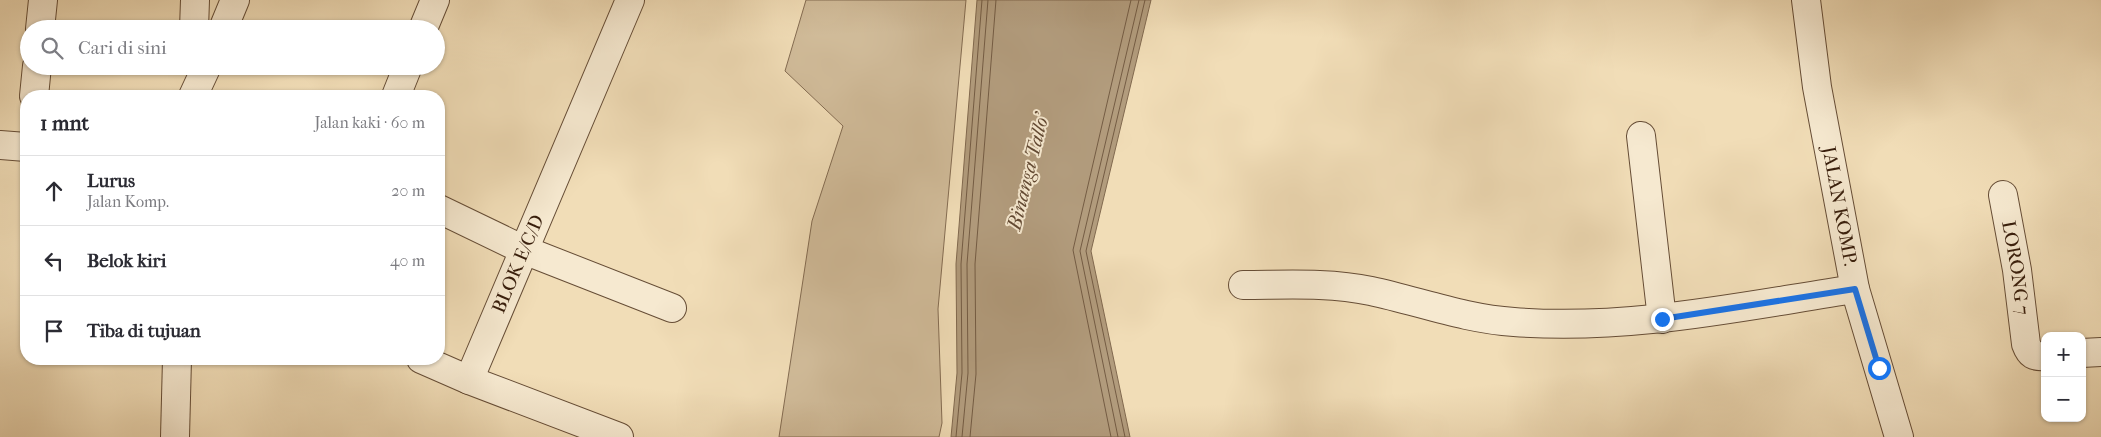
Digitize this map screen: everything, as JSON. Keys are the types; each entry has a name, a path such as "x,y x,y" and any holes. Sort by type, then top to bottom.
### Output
{"street":[{"path":"41,20 42,0"},
{"path":"194,20 195,0"},
{"path":"227,20 235,0"},
{"path":"427,20 435,0"},
{"name":"BLOK E/C/D","path":"469,380 630,0"},
{"name":"JALAN KOMP.","path":"1806,0 1817,87 1855,289 1899,437"},
{"path":"35,90 36,75"},
{"path":"192,75 192,90"},
{"path":"195,90 202,75"},
{"path":"398,90 404,75"},
{"path":"1641,136 1662,319"},
{"path":"0,145 20,147"},
{"name":"LORONG 7","path":"2003,195 2017,270 2026,344 2030,353 2036,357 2041,356"},
{"path":"445,212 524,250 672,308"},
{"path":"1242,285 1312,285 1352,288 1483,318 1516,323 1580,325 1662,319 1855,289"},
{"path":"2086,353 2101,352"},
{"path":"175,437 177,365"},
{"path":"435,365 619,437"}],"shaded area":[{"path":"806,0 966,0 938,309 942,423 939,437 779,437 812,221 843,126 785,71"}],"water":[{"name":"Binanga Tallo'","path":"977,0 1151,0 1091,251 1130,437 951,437 957,373 956,264"}],"route":[{"path":"1662,319 1855,289 1879,368"}]}
